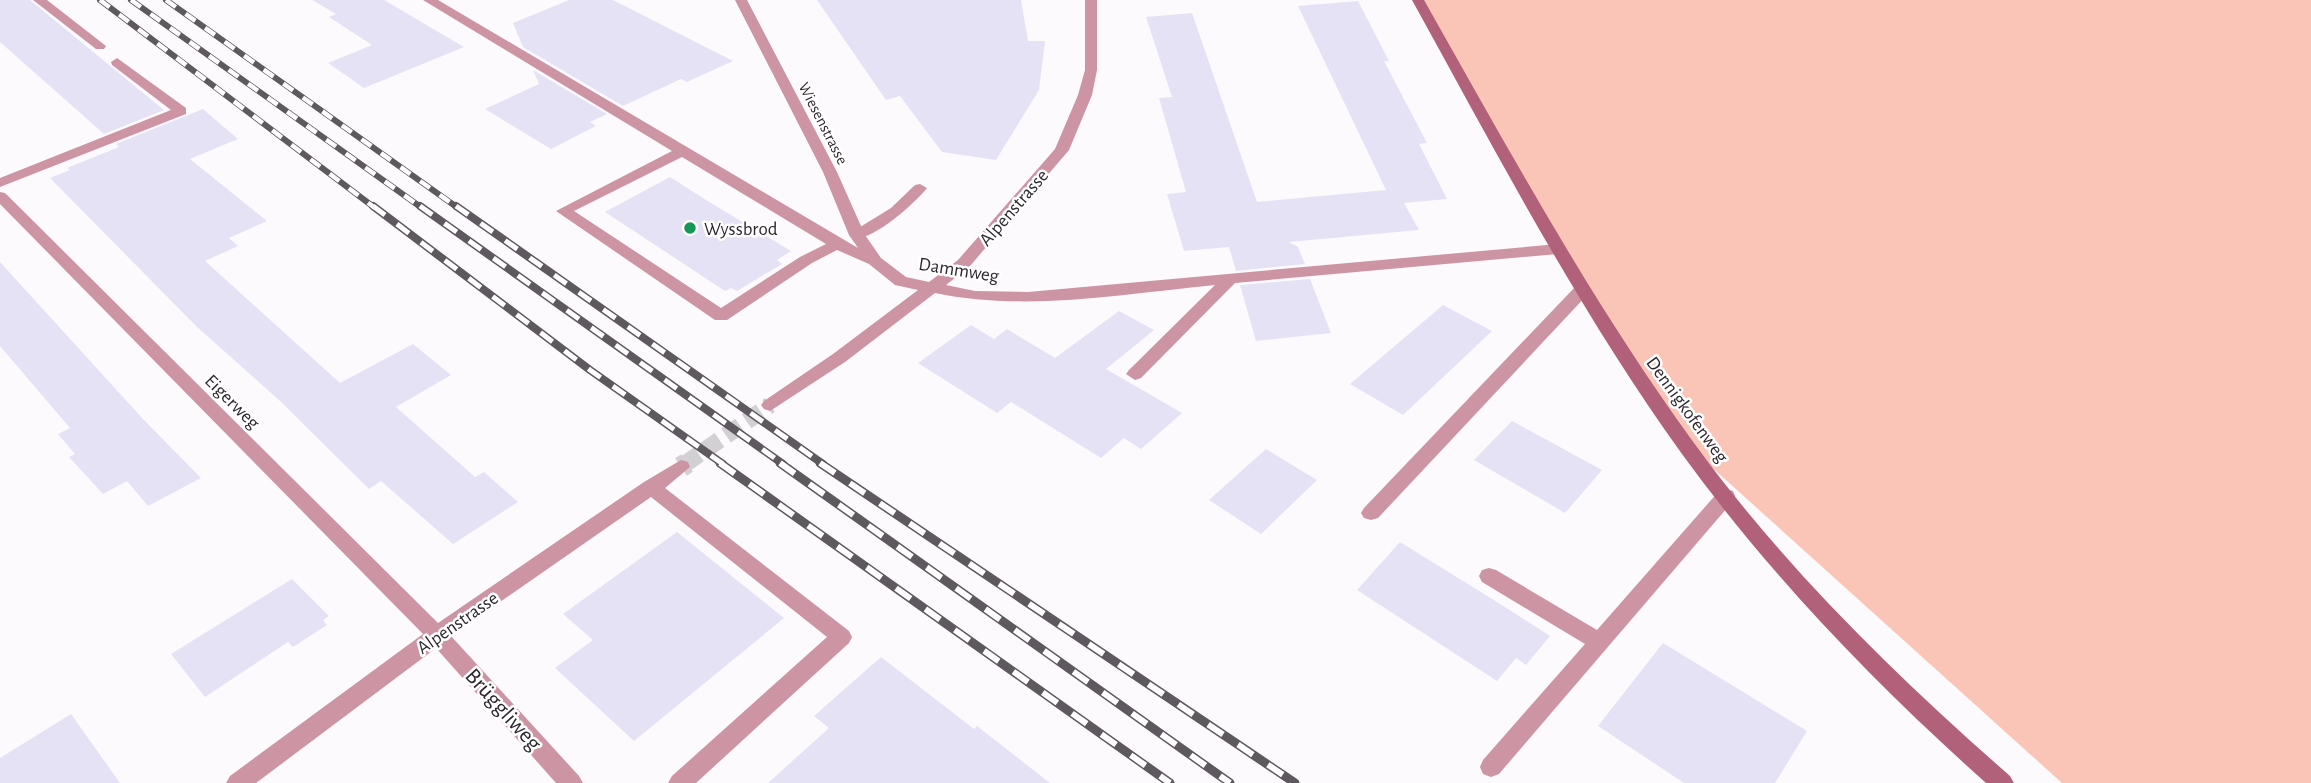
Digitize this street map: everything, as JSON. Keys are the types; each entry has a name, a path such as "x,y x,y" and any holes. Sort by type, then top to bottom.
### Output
{"street":[{"path":"39,0 100,46"},
{"name":"Dammweg","path":"429,0 837,244 875,261 901,281 931,288 975,296 1028,297 1558,249"},
{"name":"Wiesenstrasse","path":"741,0 830,172 857,235 875,261"},
{"name":"Alpenstrasse","path":"770,405 839,358 964,263 1062,150 1085,95 1091,70 1091,0"},
{"name":"Dennigkofenweg","path":"1418,0 1582,290 1652,397 1726,496 1797,581 1879,668 2002,783"},
{"path":"0,183 181,111 117,62"},
{"path":"684,151 562,211 721,316 806,260 837,244"},
{"path":"857,235 896,211 919,188"},
{"name":"Eigerweg","path":"0,196 437,635"},
{"path":"1135,374 1229,280"},
{"path":"1371,513 1582,290"},
{"name":"Alpenstrasse","path":"238,783 437,635 681,467"},
{"path":"651,487 842,637 680,783"},
{"path":"1491,767 1726,496"},
{"path":"1489,576 1598,641"},
{"name":"Brüggliweg","path":"437,635 571,783"}],"shaded area":[{"path":"1418,0 2311,0 2311,783 2062,783 1686,444 1469,92"}],"building":[{"path":"0,0 30,0 164,110 104,134 0,42"},
{"path":"312,0 384,0 464,47 364,88 328,63 372,45 329,17 336,14"},
{"path":"569,0 613,0 733,61 687,82 681,79 623,106 523,47 513,23"},
{"path":"817,0 1021,0 1028,41 1045,41 1039,90 996,160 942,152 900,96 886,100"},
{"path":"1358,1 1389,61 1384,61 1427,143 1419,144 1447,199 1404,203 1419,230 1289,242 1298,247 1305,264 1236,271 1229,247 1184,251 1167,194 1186,192 1159,98 1172,97 1146,17 1192,13 1257,202 1386,190 1298,6"},
{"path":"533,70 607,114 590,122 596,126 551,149 485,109 539,84"},
{"path":"203,109 238,139 190,159 267,221 229,238 238,246 205,261 340,383 413,344 451,375 396,407 475,477 484,472 518,502 453,544 381,481 369,489 280,401 196,326 50,178 70,170 67,168 119,147 116,144"},
{"name":"Wyssbrod","path":"670,177 791,251 777,260 782,264 737,291 731,288 725,291 605,212"},
{"path":"0,262 143,419 201,478 148,506 127,481 103,494 69,457 75,454 58,434 70,428 0,346"},
{"path":"1310,279 1331,333 1256,341 1240,285"},
{"path":"1443,305 1492,331 1403,415 1350,384"},
{"path":"1119,311 1154,330 1106,369 1182,413 1141,449 1124,438 1101,458 1011,402 997,413 918,363 971,325 994,339 1007,329 1055,358"},
{"path":"1512,421 1602,470 1565,513 1474,460"},
{"path":"1266,449 1317,480 1261,534 1209,500"},
{"path":"677,532 784,618 634,741 555,668 593,640 563,614"},
{"path":"1400,542 1550,636 1526,665 1516,658 1497,681 1357,590"},
{"path":"292,579 329,616 323,620 327,625 293,647 288,642 205,697 171,654"},
{"path":"1663,643 1807,731 1775,783 1684,783 1598,726"},
{"path":"881,657 974,729 977,726 1050,783 768,783 829,728 814,716"},
{"path":"71,714 120,783 0,783 0,758"}],"tunnel":[{"path":"685,464 770,405"},
{"path":"681,467 687,463"}],"railway":[{"path":"100,0 375,208"},
{"path":"131,0 422,208"},
{"path":"166,0 458,208"},
{"path":"373,206 590,370 723,464"},
{"path":"420,206 783,464"},
{"path":"456,206 823,464"},
{"path":"720,463 1170,783"},
{"path":"780,463 1230,783"},
{"path":"820,463 1295,783"}],"place":[{"name":"Wyssbrod","path":"690,228"}]}
